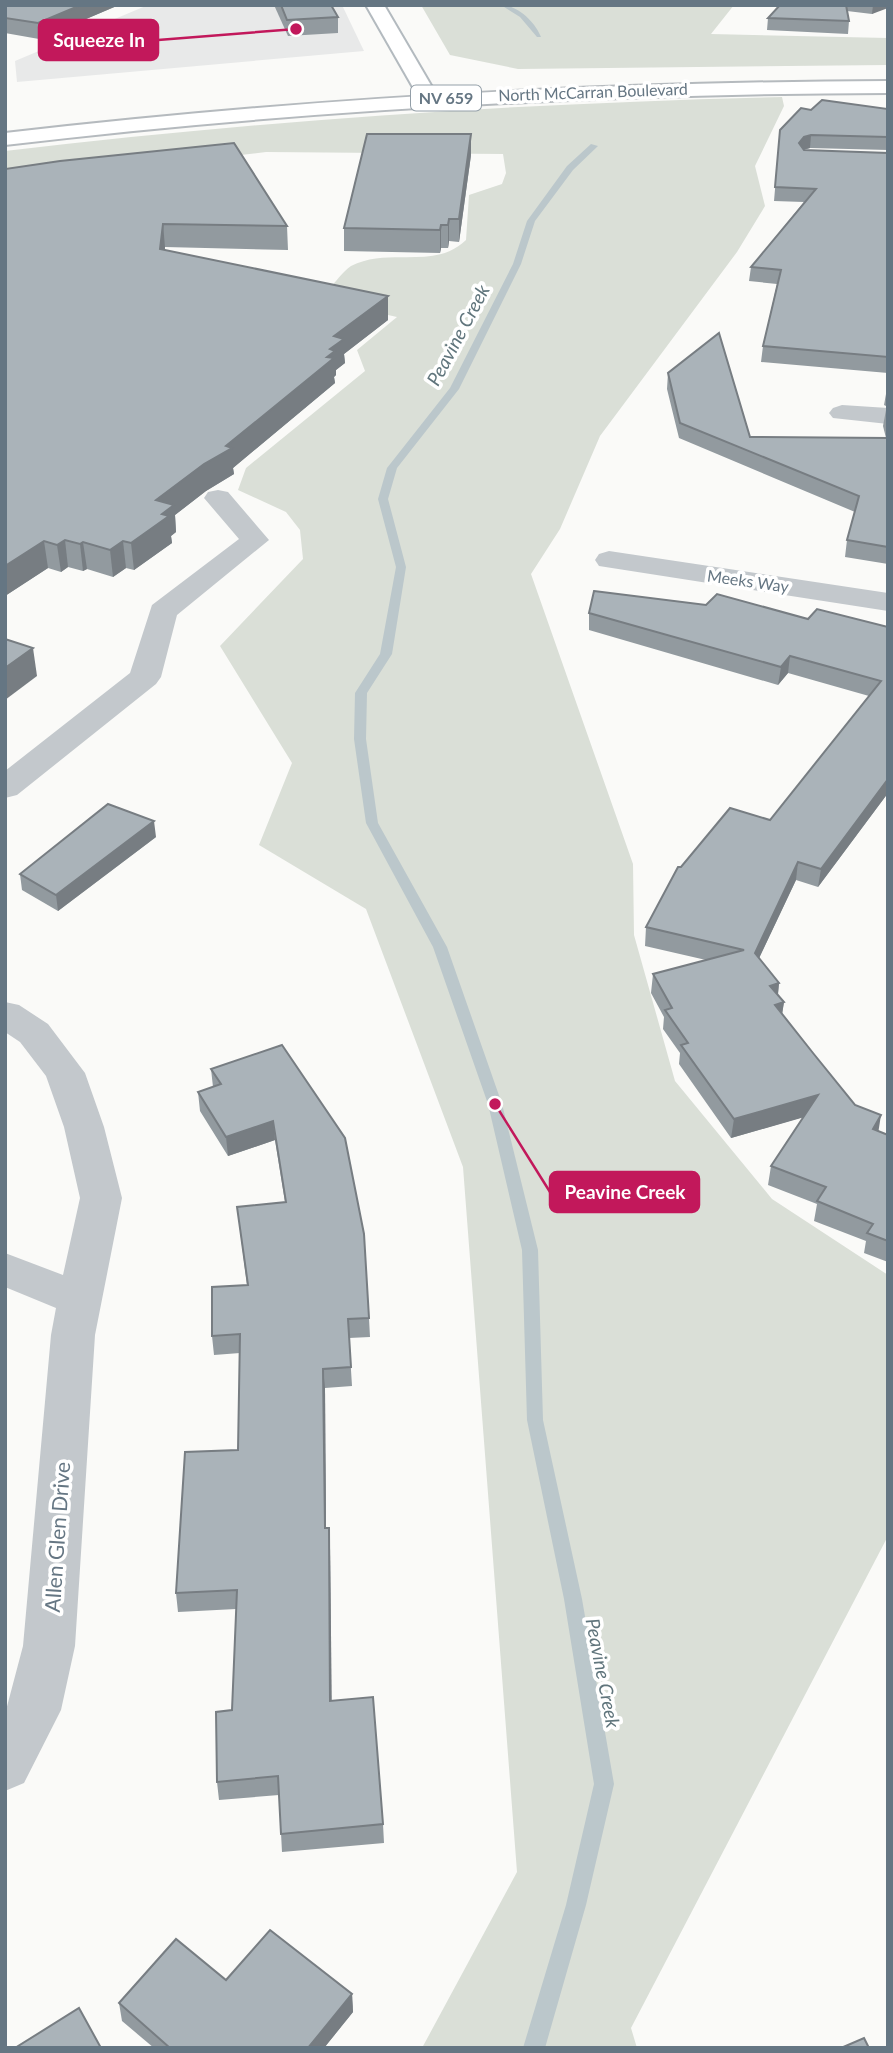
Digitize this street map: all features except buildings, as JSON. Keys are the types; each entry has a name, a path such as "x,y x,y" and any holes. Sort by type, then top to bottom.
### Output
{"main road":[{"path":"375,5 429,100"},
{"name":"North McCarran Boulevard","path":"63,113 419,81 718,72 888,72"},
{"name":"North McCarran Boulevard","path":"5,139 200,117 429,100 647,89 888,87"}],"street":[{"path":"842,413 888,416"},
{"path":"5,788 145,677 163,611 255,540 218,498"},
{"name":"Meeks Way","path":"609,560 888,602"},
{"name":"Allen Glen Drive","path":"5,1014 34,1032 65,1073 84,1127 101,1198 73,1335 49,1646 35,1710 5,1766"},
{"path":"5,1269 80,1300"}],"shaded area":[{"path":"148,5 342,5 364,51 17,82 15,61"},
{"path":"421,5 734,5 711,34 888,38 888,65 518,69 450,55"},
{"path":"782,97 784,106 755,166 765,206 737,252 600,436 560,529 531,574 633,864 634,935 675,1081 772,1199 888,1275 888,1536 631,2028 637,2048 422,2048 517,1872 463,1167 366,909 259,845 292,763 220,646 303,559 300,530 286,512 238,490 246,468 365,371 357,350 397,317 330,302 328,290 348,268 366,260 426,257 453,249 466,240 469,195 502,184 506,173 503,154 266,152 5,182 5,151 200,130 394,115"}],"waterway":[{"name":"Peavine Creek","path":"504,5 522,16 539,36"},
{"name":"Peavine Creek","path":"534,2048 576,1905 604,1784 573,1599 535,1420 530,1250 495,1104 440,947 372,823 360,739 361,693 386,654 401,567 383,499 392,468 454,389 517,264 531,221 570,168 594,146"}],"place":[{"name":"Squeeze In","path":"296,29"},
{"name":"Peavine Creek","path":"495,1104"}]}
